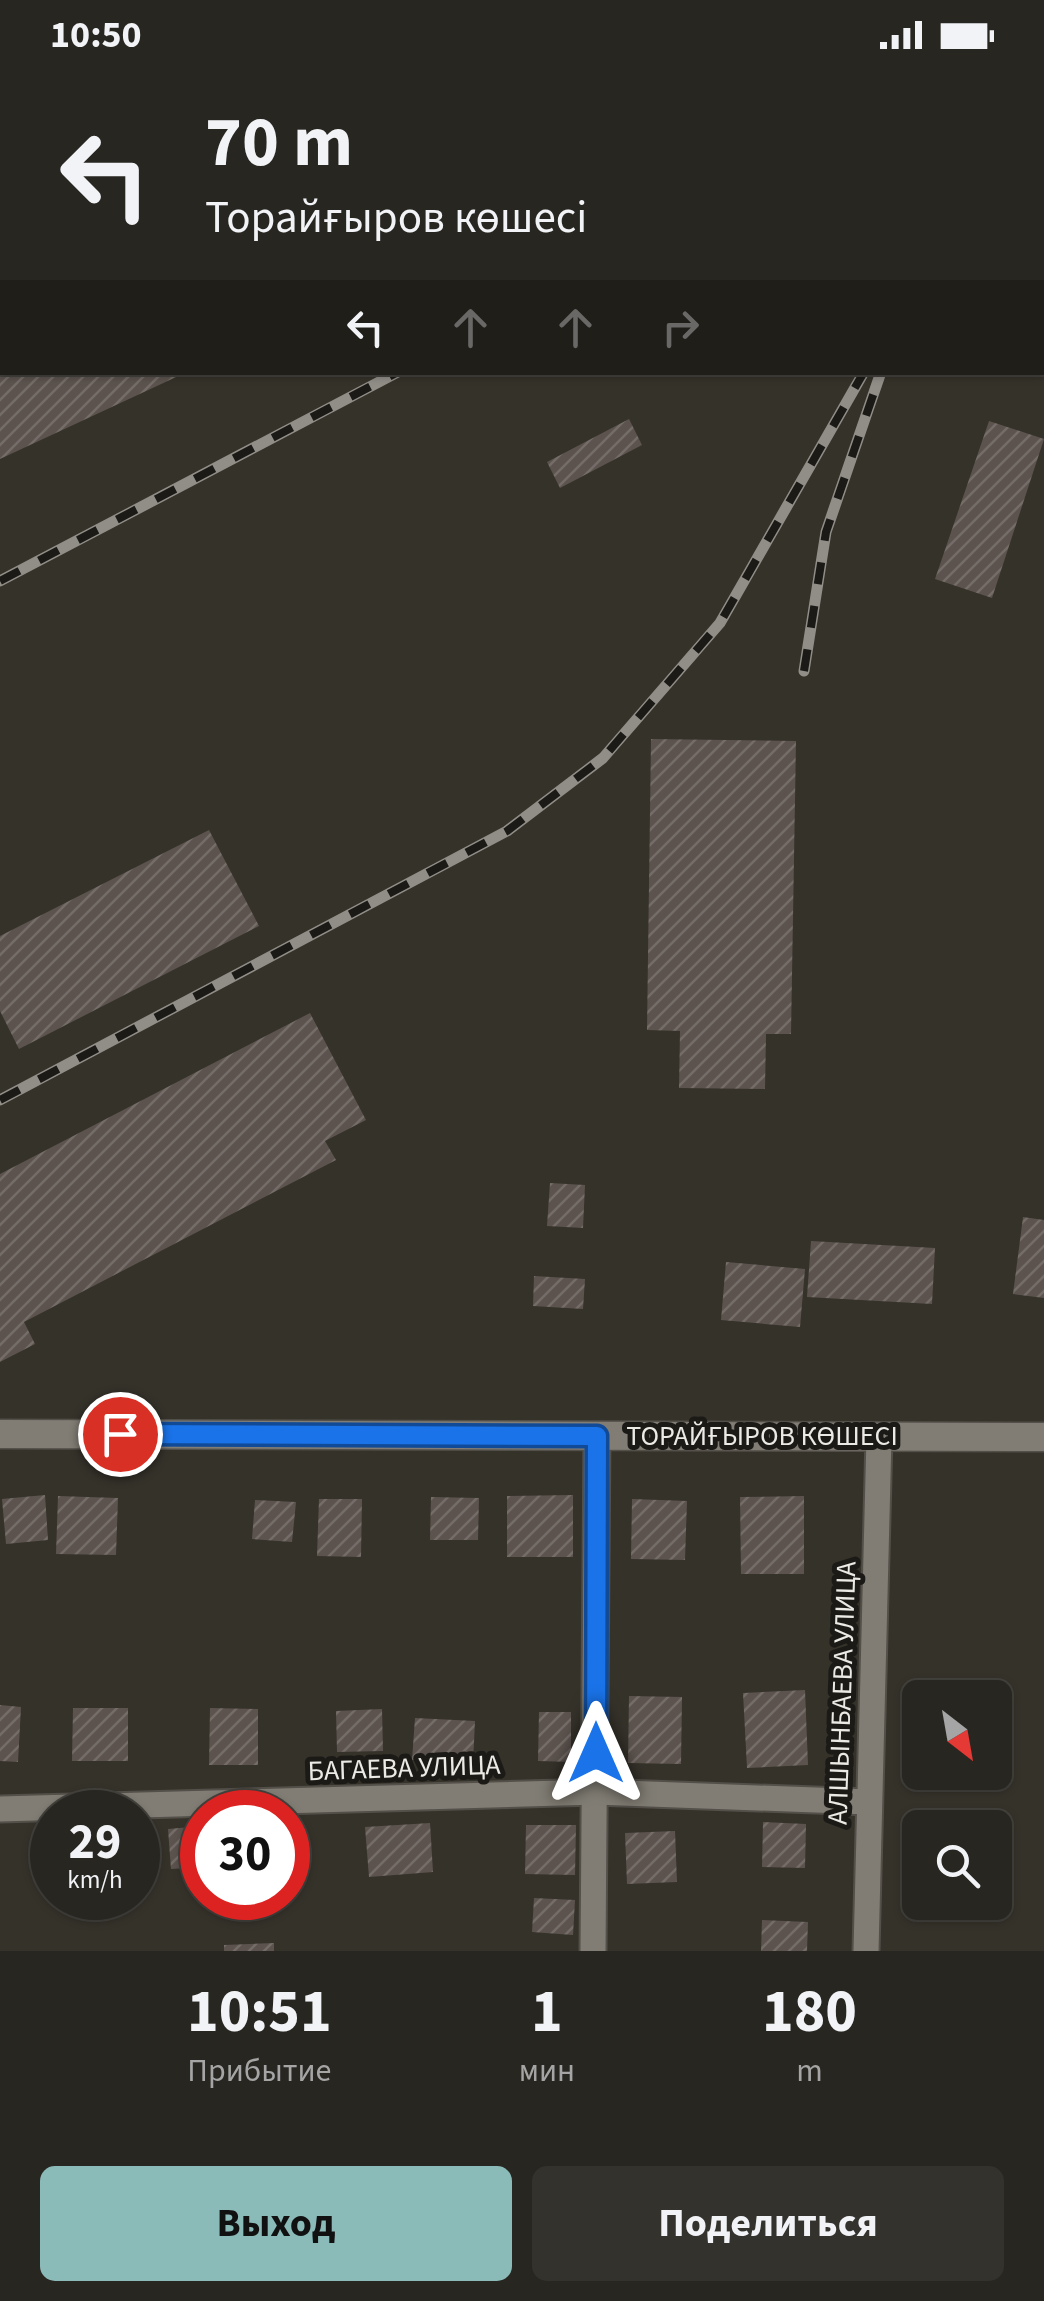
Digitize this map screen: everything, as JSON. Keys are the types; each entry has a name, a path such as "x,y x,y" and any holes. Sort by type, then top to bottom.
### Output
{"street":[{"name":"ТОРАЙҒЫРОВ КӨШЕСІ","path":"0,1434 1044,1438"},
{"path":"593,1951 597,1436"},
{"name":"АЛШЫНБАЕВА УЛИЦА","path":"866,1951 879,1437"},
{"name":"БАГАЕВА УЛИЦА","path":"0,1809 596,1792 869,1802"}],"building":[{"path":"0,375 181,375 0,459"},
{"path":"629,419 642,445 560,488 547,462"},
{"path":"989,421 1044,439 992,598 935,579"},
{"path":"651,739 796,741 791,1034 766,1034 765,1089 679,1088 680,1031 647,1030"},
{"path":"209,830 259,926 19,1049 0,1011 0,936"},
{"path":"310,1013 366,1120 325,1141 336,1160 24,1322 35,1344 0,1362 0,1174"},
{"path":"550,1183 585,1185 583,1228 547,1226"},
{"path":"1023,1217 1044,1220 1044,1298 1013,1294"},
{"path":"811,1241 935,1248 932,1304 807,1297"},
{"path":"726,1262 805,1269 800,1327 721,1320"},
{"path":"534,1276 585,1279 583,1309 533,1306"},
{"path":"45,1495 48,1540 6,1544 2,1499"},
{"path":"573,1495 573,1557 507,1557 507,1496"},
{"path":"58,1496 118,1498 116,1555 56,1554"},
{"path":"804,1496 804,1574 741,1574 740,1497"},
{"path":"431,1497 479,1498 478,1540 430,1540"},
{"path":"319,1499 362,1499 361,1557 317,1556"},
{"path":"632,1499 687,1501 685,1560 631,1559"},
{"path":"255,1500 296,1502 292,1542 252,1539"},
{"path":"805,1690 808,1765 747,1768 743,1693"},
{"path":"629,1696 682,1697 681,1764 628,1763"},
{"path":"0,1705 21,1707 18,1762 0,1761"},
{"path":"73,1708 128,1708 128,1761 72,1761"},
{"path":"210,1708 258,1709 258,1765 209,1765"},
{"path":"382,1709 383,1751 337,1752 336,1711"},
{"path":"539,1712 571,1712 571,1762 538,1761"},
{"path":"415,1718 475,1721 473,1763 412,1760"},
{"path":"763,1822 806,1824 805,1868 762,1867"},
{"path":"430,1823 433,1872 369,1877 365,1827"},
{"path":"526,1825 576,1825 575,1875 525,1874"},
{"path":"180,1828 180,1868 171,1869 168,1829"},
{"path":"675,1831 677,1882 627,1884 625,1833"},
{"path":"534,1898 575,1900 573,1935 532,1932"},
{"path":"762,1920 808,1922 807,1951 761,1951"},
{"path":"274,1943 274,1951 224,1951 224,1945"}],"railway":[{"path":"0,581 392,375"},
{"path":"0,1100 507,831 603,758 720,623 862,375"},
{"path":"804,671 826,532 880,375"}],"route":[{"path":"120,1434 597,1436 596,1753"}]}
